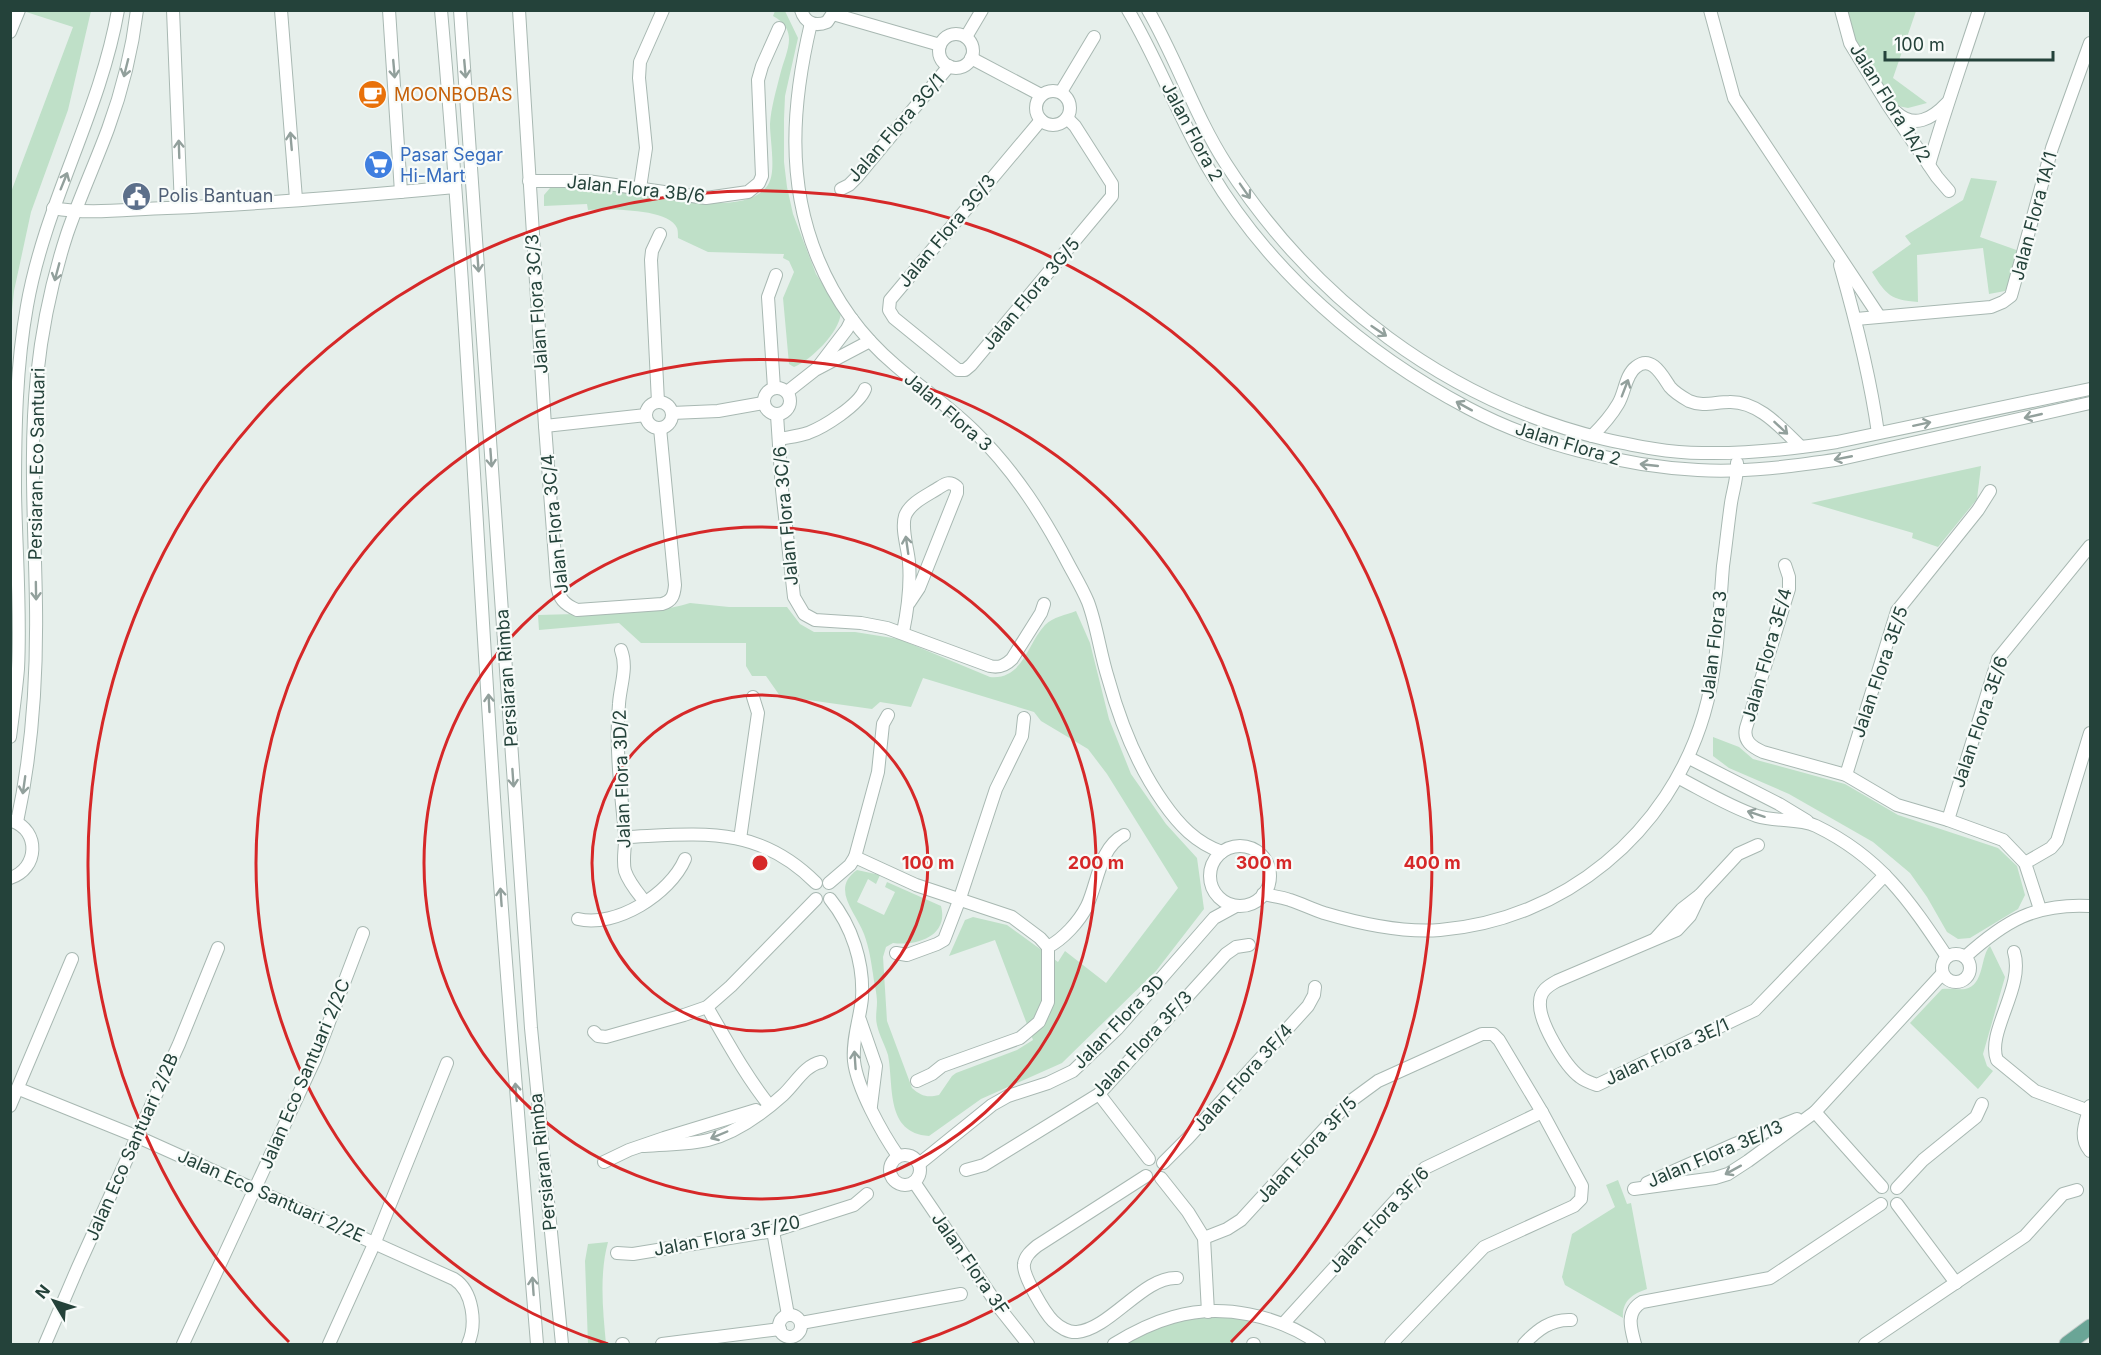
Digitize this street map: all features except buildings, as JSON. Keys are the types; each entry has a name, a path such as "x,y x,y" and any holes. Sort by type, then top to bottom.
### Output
{"main road":[{"path":"2067,1344 2091,1327"}],"street":[{"path":"10,32 19,10"},
{"name":"Persiaran Eco Santuari","path":"10,737 18,669 15,491 18,375 27,304 53,208 79,145 102,78 118,10"},
{"path":"173,10 181,207"},
{"path":"281,10 296,199"},
{"path":"388,10 401,192"},
{"name":"Persiaran Rimba","path":"441,10 455,187 511,1031 537,1344"},
{"name":"Persiaran Rimba","path":"460,10 531,1028 562,1344"},
{"name":"Jalan Flora 3C/3","path":"519,10 545,426"},
{"path":"640,188 646,148 640,62 663,10"},
{"path":"801,10 802,15 811,24 827,22 834,12 940,45"},
{"path":"966,37 982,10"},
{"name":"Jalan Flora 2","path":"1128,10 1210,171 1273,258 1358,338 1469,409 1533,436 1641,465 1700,471 1737,470 1841,459 2091,403"},
{"name":"Jalan Flora 2","path":"1148,10 1224,162 1286,246 1369,325 1477,394 1539,420 1643,448 1701,453 1737,453 1801,447 2091,389"},
{"path":"1710,10 1734,98 1879,316"},
{"name":"Jalan Flora 1A/2","path":"1841,10 1850,43 1888,105 1949,191"},
{"path":"1929,165 1947,103 1956,83 1979,10"},
{"name":"Persiaran Eco Santuari","path":"10,878 24,871 33,854 30,836 14,821 28,751 34,669 36,609 33,491 37,377 47,308 75,212 108,128 122,84 138,13"},
{"name":"Jalan Flora 3","path":"811,24 802,60 795,110 794,144 806,223 827,280 870,342 893,364 972,429 1021,484 1056,539 1088,602 1116,706 1146,778 1169,810 1190,835 1206,846 1222,852 1230,847 1240,846 1258,851 1269,866 1270,876 1288,899"},
{"name":"Jalan Flora 3B/6","path":"529,181 576,180 683,196 716,197 748,192 759,183 762,168 758,80 779,28"},
{"path":"951,35 962,35 966,37 973,49 971,58 968,63 959,67 949,66 940,57 940,45 951,35"},
{"path":"1061,92 1094,37"},
{"name":"Jalan Flora 1A/1","path":"1856,318 1991,307 2011,296 2052,148 2091,43"},
{"path":"971,58 1041,95"},
{"name":"Jalan Flora 3G/1","path":"841,189 857,177 949,66"},
{"path":"1048,91 1061,92 1067,98 1070,106 1067,118 1054,125 1041,120 1035,108 1041,95 1048,91"},
{"path":"1888,105 1906,120 1921,122 1947,103"},
{"name":"Jalan Flora 3G/5","path":"948,364 958,370 971,365 1108,201 1114,190 1075,126 1067,118"},
{"name":"Jalan Flora 3G/3","path":"948,364 894,318 889,310 890,300 1041,120"},
{"path":"86,185 87,196 96,211"},
{"path":"53,208 75,212 181,207 455,187"},
{"path":"67,236 79,223 96,211"},
{"path":"658,402 651,260 652,251 660,234"},
{"path":"1836,251 1856,318 1878,433"},
{"path":"774,388 768,297 776,275"},
{"path":"815,370 847,329 852,319"},
{"path":"787,392 815,370 870,342"},
{"path":"1592,436 1609,419 1620,401 1630,374 1644,363 1651,364 1658,369 1678,395 1691,402 1702,405 1737,402 1759,410 1801,447"},
{"path":"774,388 781,388 787,392 790,399 789,406 777,415 770,413 763,403 764,395 774,388"},
{"path":"779,439 799,436 814,430 853,405 865,389"},
{"path":"658,402 666,405 672,413 668,424 660,428 649,424 646,415 650,406 658,402"},
{"path":"672,413 718,411 763,403"},
{"path":"545,426 646,415"},
{"name":"Jalan Flora 3C/6","path":"777,415 796,603 804,614 823,622 861,623 903,632"},
{"name":"Jalan Flora 3C/4","path":"545,426 557,585 563,603 577,610 617,609 662,604 668,603 674,596 675,585 660,428"},
{"name":"Jalan Flora 3","path":"1263,894 1288,899 1323,913 1358,922 1399,928 1438,930 1473,925 1509,916 1544,903 1579,884 1627,845 1660,806 1679,778 1689,758 1711,690 1737,470 1737,453"},
{"path":"909,603 919,588 957,493 957,487 952,483 946,483 920,500 906,514 904,524 909,560 909,603 903,632 990,666 1004,666 1012,659 1038,618 1044,604"},
{"name":"Jalan Flora 3E/5","path":"1846,775 1897,611 1978,510 1990,490"},
{"name":"Jalan Flora 3E/6","path":"1948,820 1998,659 2091,546"},
{"name":"Jalan Flora 3E/4","path":"1785,565 1789,577 1789,589 1745,731 1745,738 1763,752 1846,775"},
{"name":"Jalan Flora 3D/2","path":"621,650 625,664 619,704 618,731 626,872 645,902"},
{"path":"740,838 758,713 753,697"},
{"path":"829,883 855,857 878,772 883,724 888,715"},
{"path":"896,953 907,955 941,943 946,935 996,789 1022,736 1024,718"},
{"path":"2025,863 2051,848 2057,841 2091,733"},
{"path":"1689,758 1779,804 1854,848 1886,875 1905,896 1947,957"},
{"path":"1846,775 1864,783 1893,803 1996,836 2012,848 2025,863 2040,909"},
{"path":"1679,778 1760,817 1814,825"},
{"path":"625,837 694,833 740,838 784,858 816,883"},
{"path":"1048,947 1060,940 1083,912 1107,851 1113,842 1124,835"},
{"name":"Jalan Flora 3E/1","path":"1758,845 1738,854 1700,895 1693,912 1684,924 1669,935 1656,938 1557,981 1545,989 1540,1001 1540,1011 1553,1042 1575,1072 1597,1085 1755,1010 1886,875"},
{"path":"1206,846 1211,867"},
{"path":"1222,852 1215,858 1210,877 1212,887 1226,903 1236,906 1256,901 1269,885 1270,876"},
{"path":"855,857 916,885 1012,917 1048,947 1048,1002 1044,1014 1033,1029 1020,1038 942,1066 917,1081"},
{"path":"578,919 591,921 636,909 676,874 685,859"},
{"path":"821,881 829,883 834,891 830,899 821,902 816,899 812,890 816,883 821,881"},
{"name":"Jalan Flora 3D","path":"1214,918 1218,896"},
{"path":"594,1032 598,1036 606,1037 684,1016 708,1007 816,899"},
{"path":"830,899 846,926 860,962 862,998 854,1058 858,1080 882,1132 898,1156"},
{"path":"1965,957 1997,931 2040,909 2065,905 2091,906"},
{"name":"Jalan Flora 3D","path":"919,1164 992,1105 1008,1096 1063,1077 1086,1060 1153,990 1214,918 1236,906"},
{"name":"Jalan Eco Santuari 2/2C","path":"183,1344 315,1059 363,933"},
{"name":"Jalan Flora 3F/3","path":"966,1170 984,1165 1099,1094 1226,954 1236,947 1248,945"},
{"name":"Jalan Eco Santuari 2/2B","path":"45,1344 179,1044 218,948"},
{"path":"2014,952 2017,970 1995,1045 1997,1060 2040,1093 2090,1108 2083,1134 2086,1145 2091,1151"},
{"path":"1956,954 1965,957 1970,970 1966,979 1958,983 1948,981 1942,974 1942,965 1947,957 1956,954"},
{"path":"10,1106 72,959"},
{"name":"Jalan Flora 3E/13","path":"1815,1112 1735,1144 1634,1189 1715,1178 1728,1174 1815,1112 1942,974"},
{"name":"Jalan Flora 3F/4","path":"1163,1163 1308,1006 1314,995 1315,987"},
{"path":"708,1007 736,1057 769,1105"},
{"path":"860,1012 862,1028 876,1066 871,1106"},
{"name":"Jalan Flora 3F/5","path":"1204,1238 1227,1229 1241,1220 1348,1103 1364,1089 1482,1034 1492,1034 1499,1040 1542,1112"},
{"path":"604,1162 629,1150 769,1105 783,1095 812,1065 821,1062"},
{"path":"329,1344 375,1242 447,1063"},
{"name":"Jalan Eco Santuari 2/2E","path":"19,1089 138,1137 375,1242 461,1283 467,1291 473,1327 468,1344"},
{"path":"1099,1094 1149,1160"},
{"path":"1898,1188 1923,1160 1976,1117 1982,1104"},
{"path":"1391,1344 1484,1247 1579,1203 1583,1190 1542,1112"},
{"name":"Jalan Flora 3F/6","path":"1283,1324 1425,1168 1542,1112"},
{"path":"1815,1112 1882,1187"},
{"path":"908,1155 919,1164 920,1174 909,1185 899,1185 891,1178 889,1168 898,1156 908,1155"},
{"path":"1157,1159 1163,1163 1164,1172 1161,1178 1151,1180 1146,1176 1143,1169 1149,1160 1157,1159"},
{"path":"1146,1176 1036,1246 1028,1253 1025,1261 1025,1275 1052,1321 1068,1331 1076,1332 1097,1324 1158,1282 1177,1278"},
{"path":"1161,1178 1188,1212 1204,1238 1208,1312"},
{"name":"Jalan Flora 3F","path":"914,1182 988,1291 1028,1344"},
{"path":"1889,1184 1898,1188 1901,1194 1897,1204 1890,1208 1881,1204 1877,1195 1882,1187 1889,1184"},
{"path":"1865,1344 2025,1236 2062,1194 2077,1190"},
{"name":"Jalan Flora 3F/20","path":"617,1253 633,1254 773,1231 854,1205 867,1194"},
{"path":"1635,1344 1630,1316 1642,1302 1770,1278 1881,1204"},
{"path":"1897,1204 1956,1283"},
{"path":"773,1231 788,1315"},
{"path":"801,1323 961,1294"},
{"path":"1114,1344 1146,1326 1172,1317 1208,1312 1248,1314 1283,1324 1319,1344"},
{"path":"788,1315 796,1317 801,1323 800,1332 794,1341 785,1336 780,1329 781,1320 788,1315"},
{"path":"1524,1344 1541,1328 1563,1319 1571,1320"},
{"path":"662,1344 780,1329"}],"green space":[{"path":"23,11 91,11 68,110 31,212 14,291 11,320 11,192 73,27"},
{"path":"775,11 785,11 798,38 785,96 784,162 787,187 793,214 816,274 841,313 830,337 808,358 794,367 789,364 783,298 794,272 789,261 783,258 784,254 708,252 678,238 677,228 672,221 650,213 588,210 587,204 544,206 544,195 550,188 573,184 681,201 710,203 736,202 756,196 769,183 771,177 771,118 775,93 789,42 786,28 773,16"},
{"path":"1840,11 1916,11 1893,78 1927,103 1908,108 1898,106 1886,98 1851,43"},
{"path":"1971,178 1997,181 1980,237 2022,252 2016,276 2005,291 1989,294 1983,248 1917,255 1918,302 1901,300 1890,295 1872,272 1911,244 1905,236 1963,200"},
{"path":"1981,466 1977,499 1938,547 1912,538 1913,533 1811,503"},
{"path":"690,603 729,607 787,607 800,624 814,632 855,632 899,639 990,677 1010,673 1023,659 1048,622 1076,611 1090,643 1109,719 1131,774 1166,824 1197,858 1204,909 1156,971 1062,1063 981,1099 929,1136 915,1133 898,1117 894,1106 888,1055 876,1022 877,995 869,949 845,893 849,877 857,870 880,875 876,884 868,879 857,902 884,915 895,892 885,887 887,882 941,906 942,916 936,932 921,941 893,943 886,947 883,957 887,1021 912,1088 921,1095 928,1096 939,1095 956,1073 1017,1050 1033,1040 995,940 949,956 965,920 973,917 1007,925 1058,962 1065,951 1106,983 1178,888 1107,774 1088,749 1041,721 1034,712 923,678 911,707 880,702 872,709 780,696 766,676 752,676 746,666 746,643 641,643 619,623 539,630 538,615 615,614"},
{"path":"1713,737 1739,747 1753,759 1845,784 1898,815 1998,848 2017,866 2025,895 2018,909 1970,938 1958,939 1947,932 1910,873 1873,842 1789,794 1729,768 1713,756"},
{"path":"1990,946 2005,977 1983,1054 1987,1066 1993,1071 1978,1089 1910,1023 1942,989 1965,989 1976,982"},
{"path":"1618,1180 1627,1204 1631,1203 1647,1289 1629,1299 1624,1307 1623,1318 1565,1285 1562,1277 1572,1234 1615,1207 1606,1185"},
{"path":"608,1242 603,1267 606,1344 588,1344 585,1261 588,1244"},
{"path":"1253,1316 1232,1344 1127,1344 1150,1330 1186,1317"}],"place":[{"name":"MOONBOBAS","path":"373,95"},
{"name":"Pasar Segar Hi-Mart","path":"379,165"},
{"name":"Polis Bantuan","path":"137,196"}]}
